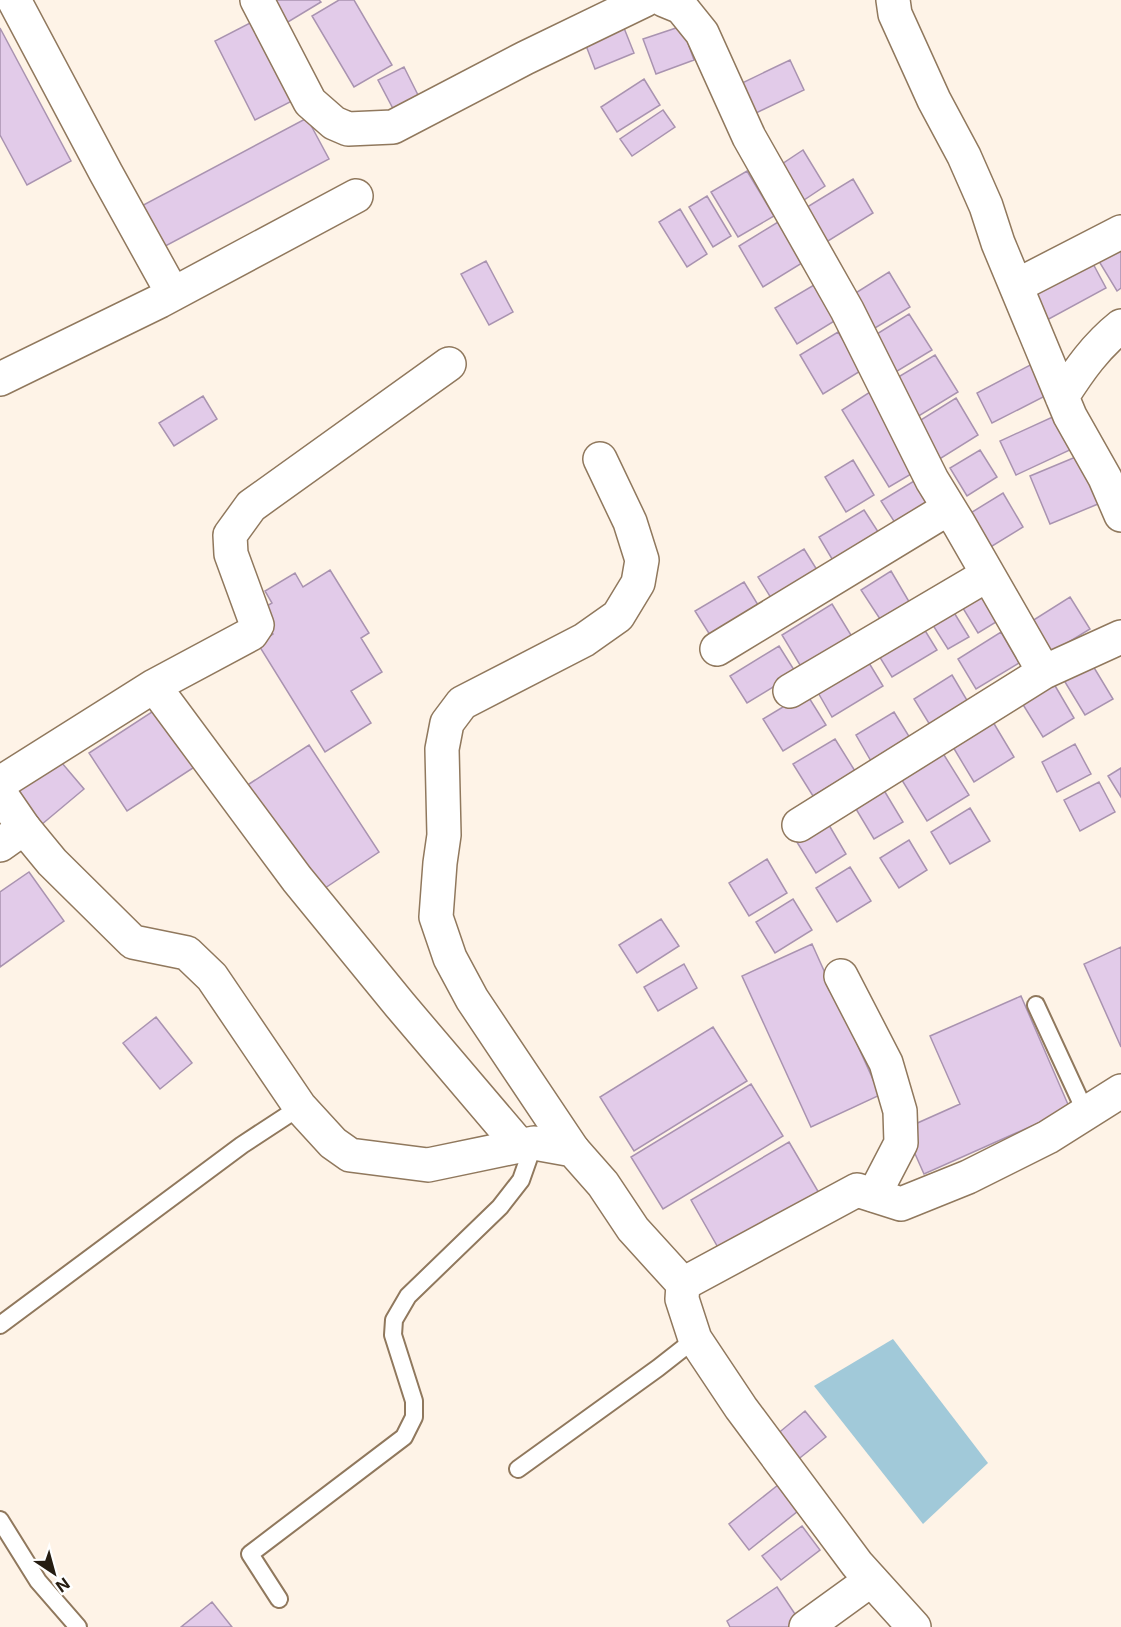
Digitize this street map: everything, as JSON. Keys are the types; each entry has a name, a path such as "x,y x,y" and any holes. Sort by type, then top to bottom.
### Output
{"street":[{"path":"14,0 173,294"},
{"path":"257,0 310,102 334,123 348,129 393,127 525,58 645,0"},
{"path":"664,0 681,7 702,33 749,137 847,310 932,480 1044,672"},
{"path":"893,0 895,14 986,206 1062,398 1105,478 1121,515"},
{"path":"0,379 173,294 356,195"},
{"path":"1016,286 1121,232"},
{"path":"1062,398 1082,365 1110,334 1121,326"},
{"path":"0,783 154,686 251,634 257,625 231,554 230,535 251,506 449,364"},
{"path":"600,459 630,522 642,560 638,583 618,616 584,640 462,703 447,723 442,749 444,835 436,917 450,958 472,999 573,1150 603,1184 633,1229 683,1284 682,1299 695,1339 741,1408 857,1564 914,1627"},
{"path":"717,649 949,508"},
{"path":"790,691 987,575"},
{"path":"799,825 1044,672 1120,640"},
{"path":"154,686 297,879 400,1005 527,1144"},
{"path":"0,794 12,837 52,861 133,942 187,953 212,978 300,1107 333,1143 350,1155 429,1165 527,1144 573,1150"},
{"path":"841,976 886,1063 900,1111 901,1143 874,1195"},
{"path":"683,1284 856,1190 901,1204 968,1177 1048,1137 1121,1091"},
{"path":"806,1627 871,1580"}],"lane":[{"path":"1036,1005 1086,1113"},
{"path":"0,1325 242,1145 300,1107"},
{"path":"279,1599 250,1554 404,1437 414,1417 414,1401 393,1335 394,1320 408,1296 500,1208 521,1180 527,1144"},
{"path":"518,1469 695,1339"},
{"path":"0,1520 38,1581 78,1627"}],"water":[{"path":"893,1339 988,1463 923,1524 814,1386"}],"building":[{"path":"261,0 319,0 321,2 278,28"},
{"path":"339,0 354,0 392,65 354,87 312,16"},
{"path":"252,22 292,101 255,120 215,41"},
{"path":"682,26 694,60 656,74 643,39"},
{"path":"0,28 71,161 27,185 0,135"},
{"path":"624,28 634,53 595,69 585,43"},
{"path":"790,60 804,90 754,114 740,84"},
{"path":"404,67 424,107 399,120 378,80"},
{"path":"644,79 660,105 617,132 601,107"},
{"path":"663,110 675,127 632,156 620,139"},
{"path":"307,118 329,159 156,251 134,210"},
{"path":"803,150 825,186 801,202 779,166"},
{"path":"747,171 774,216 738,237 711,192"},
{"path":"853,179 873,213 820,246 799,212"},
{"path":"707,196 731,236 713,247 689,207"},
{"path":"680,209 707,254 687,267 659,222"},
{"path":"778,222 802,263 763,287 739,246"},
{"path":"1121,244 1121,288 1117,291 1097,258"},
{"path":"1091,260 1106,288 1047,320 1031,292"},
{"path":"486,261 513,312 489,325 461,274"},
{"path":"889,272 910,307 875,328 854,294"},
{"path":"814,285 836,320 797,344 775,308"},
{"path":"909,314 932,350 894,373 872,337"},
{"path":"838,332 862,370 823,394 800,355"},
{"path":"935,355 958,392 917,417 895,379"},
{"path":"1036,362 1051,393 992,423 977,393"},
{"path":"870,392 918,470 889,487 842,410"},
{"path":"203,396 217,419 174,446 159,423"},
{"path":"956,398 978,435 938,460 916,423"},
{"path":"1057,415 1072,449 1016,475 1000,441"},
{"path":"980,450 997,477 967,496 950,468"},
{"path":"1078,456 1098,504 1050,524 1030,476"},
{"path":"853,460 874,495 846,512 825,477"},
{"path":"919,478 938,509 901,532 881,501"},
{"path":"1003,493 1023,527 989,548 969,514"},
{"path":"864,510 884,541 838,569 819,537"},
{"path":"804,549 822,578 776,606 758,577"},
{"path":"330,570 369,633 361,638 382,672 351,691 371,723 325,752 258,644 273,634 259,611 272,603 265,591 295,573 303,587"},
{"path":"891,571 911,605 882,622 861,590"},
{"path":"744,582 763,613 715,643 695,611"},
{"path":"982,586 1001,619 978,633 958,600"},
{"path":"1070,597 1090,629 1051,653 1032,621"},
{"path":"832,604 854,640 803,670 782,635"},
{"path":"950,606 969,637 948,649 929,619"},
{"path":"921,624 937,650 892,677 876,651"},
{"path":"1001,632 1019,663 976,689 958,659"},
{"path":"779,646 796,673 747,703 730,676"},
{"path":"866,658 883,686 832,717 816,689"},
{"path":"1090,661 1113,699 1085,715 1062,677"},
{"path":"952,675 968,702 930,725 914,699"},
{"path":"1054,684 1074,718 1043,737 1022,703"},
{"path":"806,693 826,725 783,751 763,719"},
{"path":"158,708 196,766 127,811 89,753"},
{"path":"894,712 910,738 871,761 856,735"},
{"path":"993,722 1014,757 974,782 953,747"},
{"path":"835,739 855,771 813,796 793,764"},
{"path":"1075,744 1091,774 1057,792 1042,762"},
{"path":"309,745 379,852 316,894 246,786"},
{"path":"939,747 969,795 927,821 897,772"},
{"path":"56,756 84,789 41,825 13,791"},
{"path":"1121,768 1121,797 1108,776"},
{"path":"1099,782 1115,812 1080,831 1064,800"},
{"path":"882,787 903,822 874,839 853,804"},
{"path":"970,808 990,841 950,864 931,832"},
{"path":"826,820 846,854 816,873 795,839"},
{"path":"909,840 927,870 899,888 880,858"},
{"path":"767,859 787,893 749,916 729,883"},
{"path":"850,867 871,901 837,922 816,888"},
{"path":"29,872 64,921 0,967 0,892"},
{"path":"793,899 812,930 775,953 756,922"},
{"path":"661,919 679,946 637,973 619,945"},
{"path":"812,944 880,1095 811,1127 742,976"},
{"path":"1121,947 1121,1047 1084,964"},
{"path":"684,964 697,988 658,1011 644,987"},
{"path":"1021,996 1070,1109 924,1174 904,1129 960,1104 930,1036"},
{"path":"156,1017 192,1063 160,1089 123,1043"},
{"path":"713,1027 747,1081 634,1151 600,1097"},
{"path":"751,1084 783,1136 663,1209 631,1157"},
{"path":"789,1142 819,1193 720,1251 691,1200"},
{"path":"805,1411 826,1437 791,1465 770,1440"},
{"path":"778,1485 798,1511 749,1550 729,1524"},
{"path":"802,1526 820,1550 781,1580 762,1556"},
{"path":"777,1587 801,1623 795,1627 730,1627 727,1621"},
{"path":"212,1602 232,1627 181,1627"}]}
